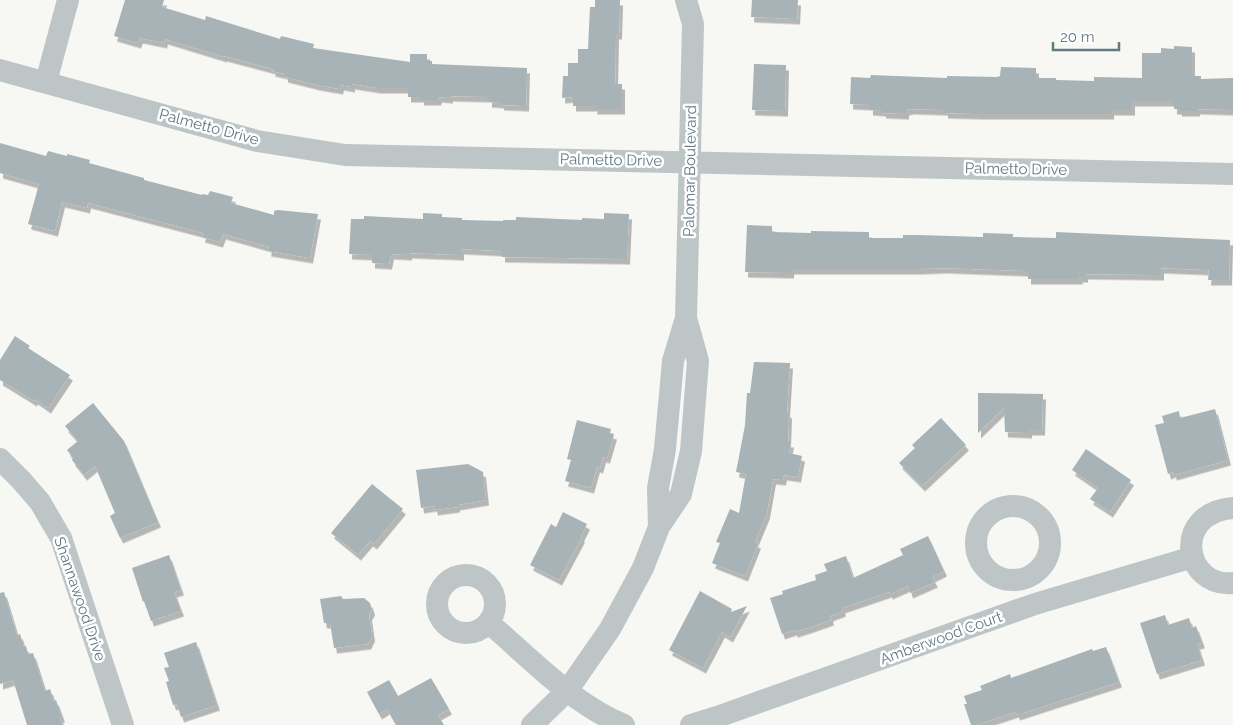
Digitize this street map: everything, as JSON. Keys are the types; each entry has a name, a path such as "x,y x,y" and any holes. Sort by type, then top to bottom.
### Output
{"street":[{"path":"46,82 68,0"},
{"name":"Palomar Boulevard","path":"686,0 693,24"},
{"name":"Palomar Boulevard","path":"532,725 567,691 610,629 643,568 659,527 658,488 665,449 673,361 686,318 693,24 701,0"},
{"name":"Palmetto Drive","path":"0,70 257,141 344,155 1233,174"},
{"name":"Shannawood Drive","path":"0,459 40,502 61,538 123,725"},
{"path":"1233,508 1218,510 1205,517 1195,528 1191,542 1193,557 1200,570 1211,580 1226,584 1233,583"},
{"name":"Amberwood Court","path":"691,725 1035,604 1193,557"},
{"path":"1024,579 1035,604"},
{"path":"489,623 567,691 594,711 624,725"}],"building":[{"path":"125,0 164,0 162,7 205,20 206,16 280,39 281,36 314,44 313,48 410,62 410,54 427,54 427,61 432,61 432,64 527,68 526,106 501,105 501,103 489,102 489,97 450,96 450,98 439,97 438,100 421,100 421,97 408,97 408,88 378,88 352,84 352,87 341,85 340,89 285,77 285,74 272,71 273,69 224,57 165,39 164,43 140,38 138,43 114,36"},
{"path":"595,0 620,0 619,34 616,34 615,84 622,84 622,109 594,109 595,106 573,106 573,97 562,98 563,76 568,76 568,63 578,63 578,49 588,49 590,7 595,7"},
{"path":"752,0 798,0 797,19 751,17"},
{"path":"1174,46 1192,47 1192,76 1201,76 1201,79 1233,78 1233,110 1197,109 1197,111 1179,111 1179,109 1174,109 1174,101 1132,101 1132,110 1111,110 1111,114 980,114 945,113 945,110 911,109 906,110 906,114 883,113 883,111 870,110 870,105 850,104 851,77 870,78 871,75 947,78 947,76 997,77 1000,76 1001,67 1036,68 1036,78 1056,78 1056,80 1094,81 1094,77 1142,78 1142,53 1161,53 1161,48 1174,49"},
{"path":"754,64 786,65 785,111 752,110"},
{"path":"0,143 46,156 48,151 67,156 67,154 90,160 89,163 144,178 144,180 202,195 208,195 210,191 233,197 231,203 274,215 274,211 278,210 318,214 310,258 268,251 269,247 223,234 220,242 202,237 203,233 88,203 87,208 62,202 55,231 28,224 39,184 0,173"},
{"path":"423,213 442,214 442,217 462,218 462,220 503,221 516,220 516,217 604,219 604,213 629,214 627,259 502,257 502,251 461,249 461,255 391,254 389,264 372,263 372,255 349,254 351,219 364,219 364,216 423,219"},
{"path":"747,225 772,226 772,232 869,232 869,238 903,238 903,235 983,237 983,233 1013,234 1013,237 1056,238 1056,232 1230,240 1229,280 1208,280 1209,270 1161,268 1161,275 1085,274 1085,277 1079,277 1080,279 1028,279 1028,271 944,268 791,269 791,273 745,272"},
{"path":"15,336 30,346 28,348 70,375 48,408 0,380 0,360"},
{"path":"754,362 790,363 787,412 789,413 788,442 791,442 789,453 802,456 798,477 784,475 783,480 773,479 767,513 755,542 758,543 745,576 712,563 720,543 716,542 730,509 739,513 746,474 736,472 745,425 747,393 750,393"},
{"path":"978,393 1043,394 1042,430 1029,430 1029,433 1005,432 1004,408 978,433"},
{"path":"93,403 124,441 158,522 120,538 110,516 115,513 95,466 84,475 67,450 78,441 65,426"},
{"path":"1215,409 1228,460 1174,475 1173,472 1168,474 1155,425 1164,423 1162,416 1179,411 1180,418"},
{"path":"941,418 966,445 922,486 899,463 915,448 912,445"},
{"path":"577,420 611,429 610,433 614,434 607,458 603,457 600,468 597,467 591,488 565,481 571,460 567,459"},
{"path":"1086,449 1131,480 1110,512 1090,499 1098,488 1072,470"},
{"path":"468,464 483,472 486,500 435,510 434,506 421,508 416,470"},
{"path":"372,484 403,509 374,544 370,541 358,555 331,533"},
{"path":"563,512 587,524 559,580 530,565 551,524 556,527"},
{"path":"928,536 944,571 932,577 935,582 910,593 908,586 890,594 889,592 842,608 843,611 830,616 831,620 795,632 794,630 782,634 770,598 783,594 782,591 816,580 815,575 827,571 824,564 846,556 853,578 903,555 900,549"},
{"path":"169,555 181,590 174,592 181,611 151,621 132,568"},
{"path":"700,591 732,609 731,612 747,606 730,637 722,632 703,668 669,650"},
{"path":"4,592 17,635 20,634 28,654 33,653 45,691 50,689 54,701 56,700 62,717 60,717 62,725 27,725 13,680 0,684 0,593"},
{"path":"341,596 343,599 364,598 370,603 372,610 369,615 372,636 368,644 334,648 330,623 324,623 320,599"},
{"path":"1165,615 1168,625 1189,618 1192,628 1196,626 1202,643 1197,644 1202,660 1157,674 1140,623"},
{"path":"196,642 217,705 181,717 177,704 173,705 166,682 169,681 164,668 169,667 164,653"},
{"path":"1106,647 1119,682 1017,715 1016,712 971,725 964,704 967,704 964,696 982,690 980,686 1010,674 1011,678 1092,649 1093,651"},
{"path":"431,678 449,709 438,715 444,725 396,725 387,709 379,714 367,692 389,680 398,696"}]}
